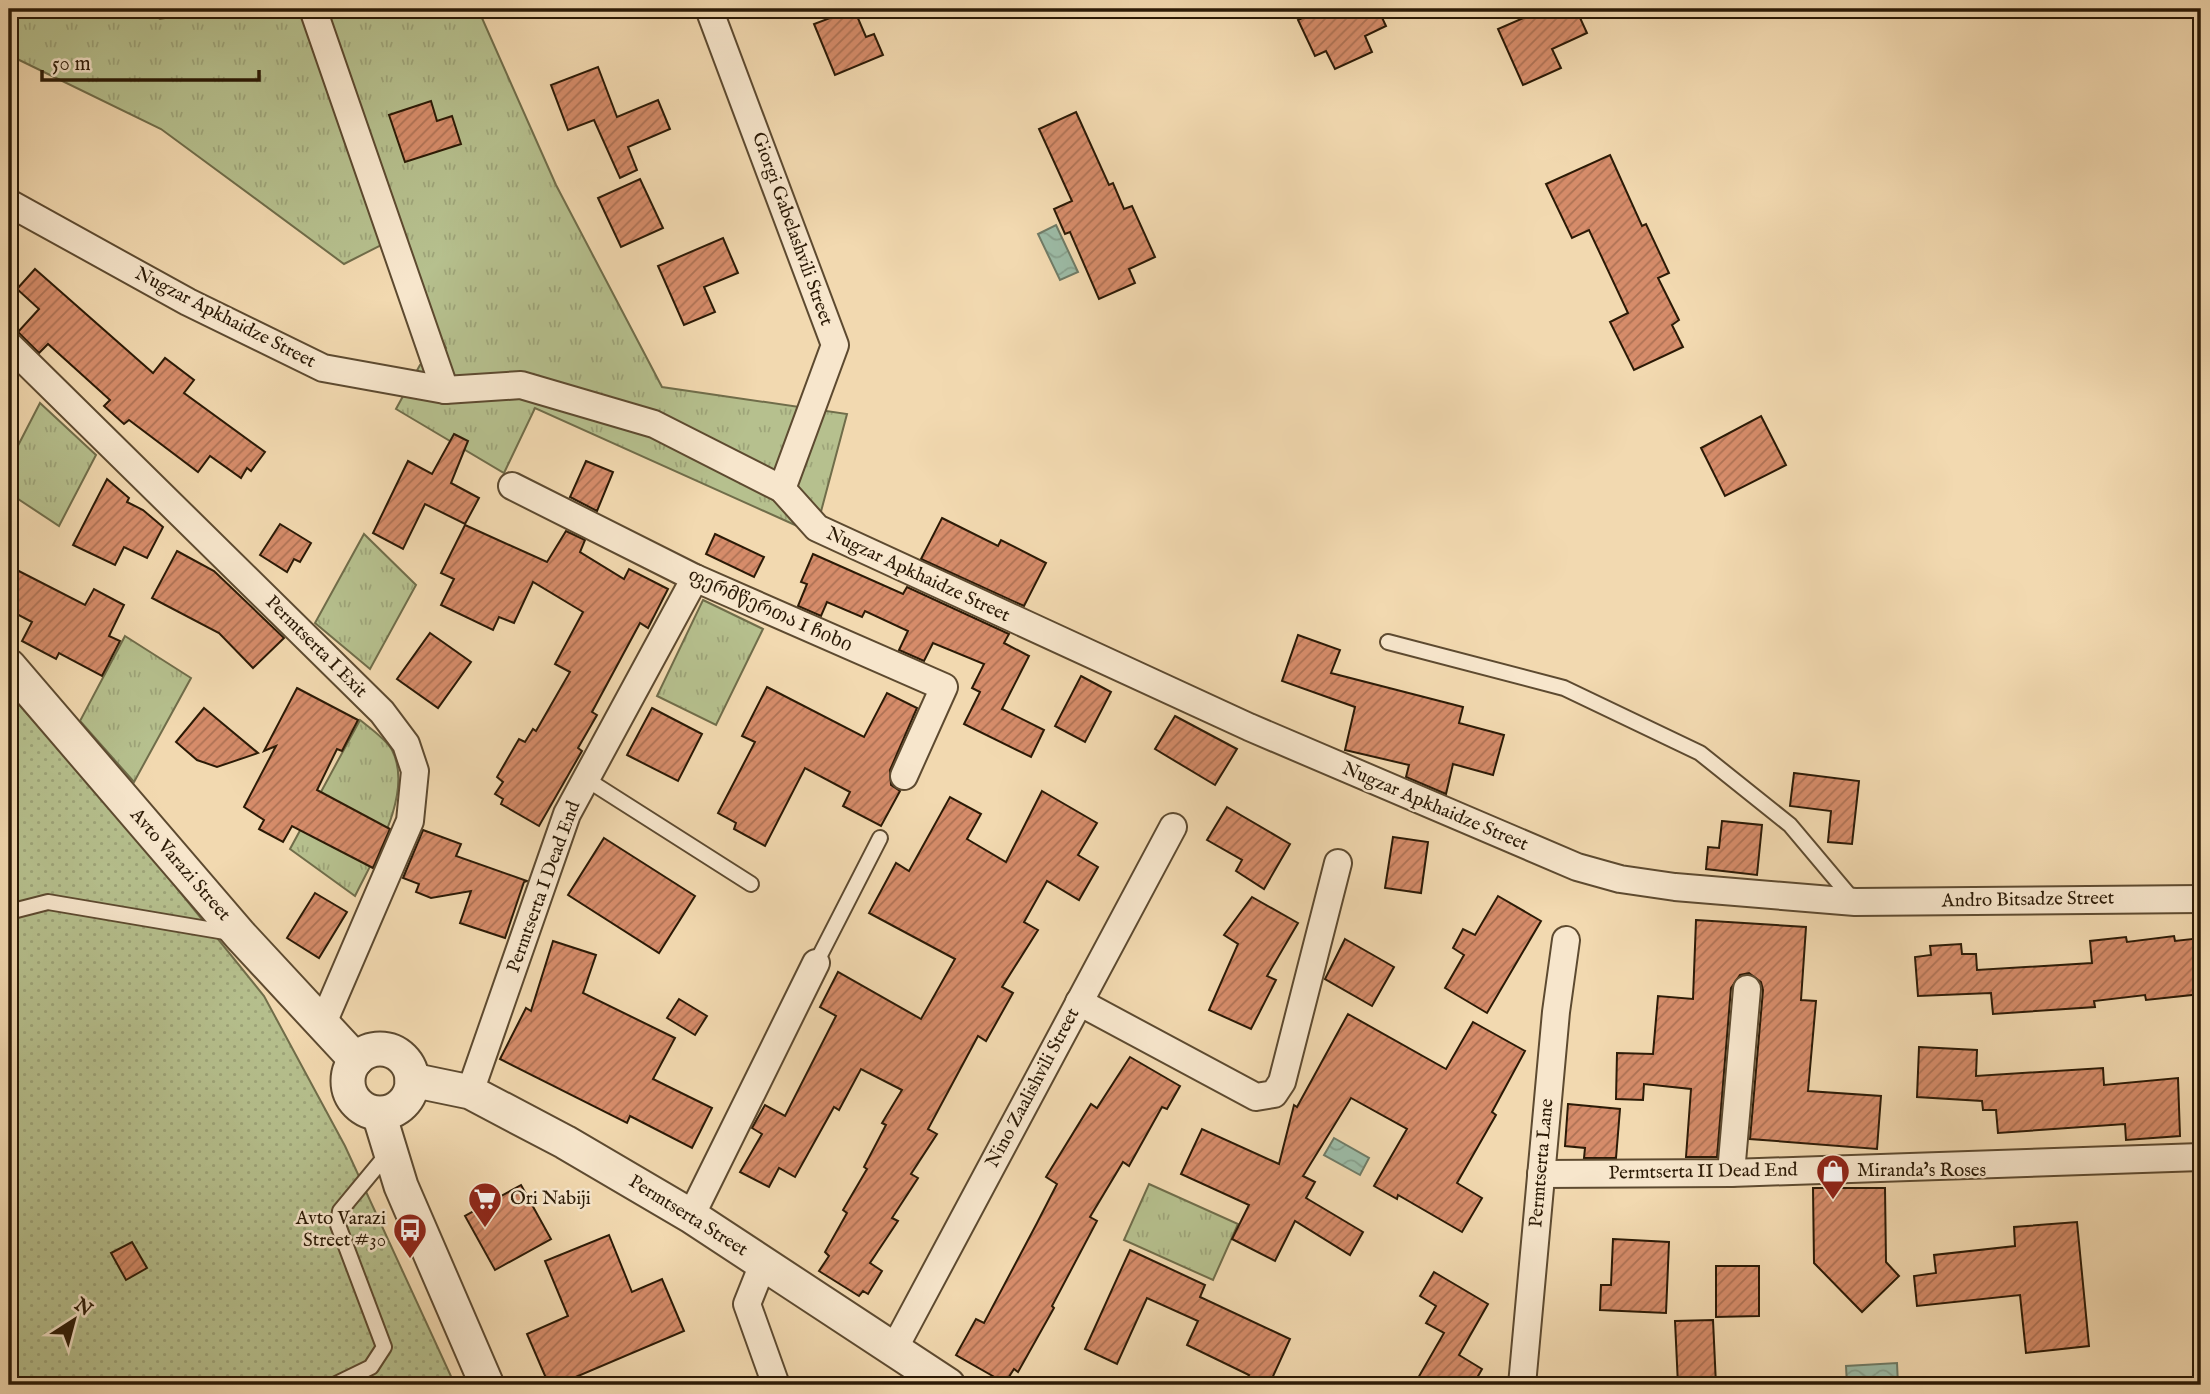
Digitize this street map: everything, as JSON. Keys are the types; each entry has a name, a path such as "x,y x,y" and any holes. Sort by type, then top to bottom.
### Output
{"street":[{"path":"313,9 445,390"},
{"name":"Giorgi Gabelashvili Street","path":"709,9 835,345 782,489"},
{"name":"Nugzar Apkhaidze Street","path":"9,203 188,302 323,368 445,390 521,385 654,424 782,489 817,528 1250,727 1556,860 1620,879 1675,887 1855,902"},
{"name":"Permtserta I Exit","path":"9,345 382,712 406,744 415,771 410,821 323,1023"},
{"name":"ფერმწერთა I ჩიხი","path":"512,486 695,578 944,687 904,776"},
{"name":"Permtserta I Dead End","path":"470,1093 567,814 695,578"},
{"name":"Avto Varazi Street","path":"9,666 240,935 356,1060"},
{"name":"Nino Zaalishvili Street","path":"894,1349 1173,827"},
{"path":"1079,1002 1256,1097 1274,1094 1282,1082 1338,863"},
{"name":"Andro Bitsadze Street","path":"1855,902 2201,898"},
{"name":"Permtserta Lane","path":"1522,1385 1566,940"},
{"path":"691,1216 816,963"},
{"path":"1731,1173 1747,989"},
{"path":"375,1049 395,1052 404,1059 412,1080 411,1091 400,1107 379,1114 367,1112 351,1097 348,1075 356,1060 375,1049"},
{"name":"Permtserta Street","path":"412,1080 470,1093 565,1142 691,1216 948,1385"},
{"path":"401,1186 401,1150 407,1132 418,1116 447,1097 470,1093"},
{"path":"379,1114 401,1186 487,1385"},
{"name":"Permtserta II Dead End","path":"1541,1174 1731,1173 2201,1157"},
{"path":"763,1264 747,1304 776,1385"}],"lane":[{"path":"1388,642 1564,688 1700,753 1790,825 1855,902"},
{"path":"586,779 751,884"},
{"path":"816,963 880,838"},
{"path":"9,912 48,902 240,935"},
{"path":"334,1385 371,1367 384,1347 338,1225 340,1211 380,1167 389,1151"}],"green space":[{"path":"9,9 145,9 160,19 214,9 478,9 556,185 662,387 847,414 815,534 535,408 504,473 396,409 420,365 446,348 391,240 344,264 161,129 9,55"},
{"path":"40,403 96,455 59,526 9,493 9,463"},
{"path":"364,534 416,585 370,669 315,623"},
{"path":"703,600 763,629 716,725 657,696"},
{"path":"125,636 191,678 134,782 80,721"},
{"path":"9,693 121,819 264,996 345,1146 455,1385 9,1385"},
{"path":"360,720 392,750 398,767 398,785 389,824 355,896 290,849"},
{"path":"1149,1184 1238,1224 1213,1280 1124,1240"}],"water":[{"path":"1056,225 1078,272 1060,280 1038,234"},
{"path":"1334,1138 1369,1158 1360,1175 1324,1155"},
{"path":"1897,1363 1898,1385 1847,1385 1846,1366"}],"building":[{"path":"854,9 866,37 874,34 883,55 835,75 814,24"},
{"path":"1322,9 1378,9 1386,26 1365,36 1372,52 1335,69 1326,51 1315,56 1298,20"},
{"path":"1544,9 1576,9 1587,33 1552,49 1561,68 1523,85 1498,29"},
{"path":"598,67 617,117 658,100 670,129 628,147 637,170 620,178 594,120 568,130 551,85"},
{"path":"431,101 437,121 452,116 461,144 405,162 389,115"},
{"path":"1076,112 1109,185 1113,183 1124,209 1132,206 1155,257 1129,269 1135,283 1099,299 1070,232 1065,234 1054,209 1072,201 1039,129"},
{"path":"1610,155 1642,226 1646,224 1669,273 1658,278 1679,320 1672,325 1683,347 1634,370 1610,322 1628,313 1589,230 1572,238 1546,184"},
{"path":"640,179 663,228 621,247 598,198"},
{"path":"723,238 738,273 704,287 715,312 684,325 658,266"},
{"path":"35,269 153,373 165,358 194,380 184,393 265,452 251,471 247,468 241,478 210,456 198,472 129,420 124,424 104,406 110,400 48,344 39,353 18,332 39,309 17,289"},
{"path":"1761,416 1786,465 1725,496 1701,448"},
{"path":"454,434 468,441 451,483 479,498 465,524 425,504 403,549 373,533 408,461 432,474"},
{"path":"586,461 613,472 597,511 570,497"},
{"path":"107,479 129,498 127,502 143,510 163,527 147,558 124,547 115,565 73,545"},
{"path":"942,518 998,546 1001,540 1046,563 1024,606 921,559"},
{"path":"280,524 311,543 300,562 294,559 287,572 260,555"},
{"path":"465,525 547,562 566,531 585,540 580,552 624,579 629,569 668,589 648,628 640,623 592,712 597,715 578,748 582,751 539,826 501,804 503,799 495,794 503,782 497,777 519,739 525,742 533,729 536,731 570,672 555,664 583,612 533,582 514,623 499,617 493,630 441,605 454,579 441,573"},
{"path":"715,534 764,557 754,577 706,554"},
{"path":"177,551 214,571 284,638 253,668 219,633 152,598"},
{"path":"813,554 903,594 907,587 1009,634 1004,643 1029,656 1002,709 1044,730 1031,757 964,724 980,692 972,688 984,664 933,643 924,661 899,650 908,631 865,611 862,617 827,602 821,616 798,606 807,584 801,582"},
{"path":"9,566 85,605 94,589 124,605 109,636 120,641 102,676 59,653 56,659 22,641 32,622 9,610"},
{"path":"430,633 471,662 438,708 397,679"},
{"path":"1298,635 1340,650 1331,673 1463,707 1459,723 1504,735 1493,775 1453,764 1446,794 1406,777 1409,765 1345,750 1355,707 1282,681"},
{"path":"1081,676 1111,692 1085,742 1055,726"},
{"path":"767,687 864,737 887,693 917,708 890,770 891,785 900,791 881,826 843,806 850,792 805,768 765,846 734,829 736,823 718,813 755,742 742,736"},
{"path":"297,688 358,720 342,751 337,749 317,790 390,829 373,868 292,826 283,842 259,829 264,820 244,807 276,746 264,751"},
{"path":"204,708 258,753 217,767 197,760 176,742"},
{"path":"652,708 702,734 678,781 627,755"},
{"path":"1175,716 1237,749 1215,785 1155,749"},
{"path":"1794,773 1859,781 1852,844 1828,842 1831,811 1790,806"},
{"path":"1042,791 1097,823 1078,855 1098,867 1079,900 1047,881 1024,922 1038,930 1002,987 1013,993 986,1041 978,1036 928,1129 937,1134 911,1174 918,1178 892,1218 898,1221 870,1263 882,1271 868,1294 863,1291 859,1296 819,1271 829,1256 825,1252 847,1213 843,1210 867,1169 864,1167 886,1125 882,1123 902,1090 861,1069 839,1110 834,1107 795,1177 779,1168 769,1187 740,1172 762,1134 752,1128 765,1105 785,1116 836,1016 820,1007 838,972 921,1019 955,959 869,913 896,863 909,871 950,797 981,814 967,839 1006,862"},
{"path":"1227,807 1290,844 1264,889 1236,871 1242,860 1207,840"},
{"path":"1722,821 1762,825 1757,875 1706,869 1708,847 1719,848"},
{"path":"423,830 461,844 456,856 527,881 524,882 505,938 460,923 471,891 431,898 416,892 419,884 403,878"},
{"path":"1393,837 1428,842 1421,893 1385,888"},
{"path":"604,838 695,896 659,953 568,895"},
{"path":"315,893 347,912 319,958 287,938"},
{"path":"1498,896 1541,921 1487,1013 1445,988 1464,955 1453,948 1463,929 1475,935"},
{"path":"1252,897 1298,923 1267,976 1276,980 1251,1029 1209,1010 1238,944 1224,935"},
{"path":"1696,920 1806,927 1801,1000 1816,1001 1808,1091 1881,1096 1877,1149 1750,1139 1763,990 1761,982 1749,973 1740,975 1731,988 1717,1157 1686,1157 1691,1089 1644,1084 1643,1100 1616,1099 1617,1053 1653,1054 1658,996 1693,999"},
{"path":"2174,936 2175,941 2201,938 2201,994 2146,1000 2145,995 2094,1001 2095,1007 1993,1014 1991,993 1918,996 1915,957 1931,955 1930,946 1961,944 1962,954 1976,954 1977,970 2092,963 2090,941 2126,937 2127,942"},
{"path":"1345,939 1394,967 1372,1006 1325,979"},
{"path":"553,941 596,955 583,993 675,1038 653,1079 712,1108 692,1148 630,1116 627,1123 500,1059 526,1008 531,1011"},
{"path":"679,999 707,1016 695,1035 667,1018"},
{"path":"1348,1014 1446,1069 1473,1022 1525,1051 1492,1112 1496,1115 1457,1183 1482,1198 1462,1232 1398,1195 1397,1199 1374,1186 1407,1129 1351,1098 1303,1176 1315,1182 1306,1198 1363,1232 1350,1255 1295,1221 1275,1261 1232,1239 1249,1205 1181,1174 1202,1129 1279,1164 1294,1105 1297,1107"},
{"path":"1919,1047 1977,1050 1976,1076 2103,1068 2104,1085 2178,1078 2180,1136 2126,1140 2125,1124 1998,1133 1996,1110 1983,1110 1982,1101 1917,1097"},
{"path":"1130,1057 1180,1086 1167,1109 1162,1107 1129,1166 1123,1162 1090,1217 1097,1221 1052,1306 1054,1308 1018,1372 1014,1369 1005,1383 956,1355 976,1319 984,1323 1057,1184 1046,1177 1091,1104 1097,1108"},
{"path":"1568,1104 1620,1109 1616,1158 1584,1158 1585,1148 1565,1146"},
{"path":"521,1185 551,1239 495,1270 465,1216"},
{"path":"1813,1188 1885,1188 1886,1262 1899,1276 1862,1312 1814,1263"},
{"path":"2077,1222 2089,1346 2026,1353 2020,1295 1917,1306 1914,1276 1936,1273 1934,1255 2015,1246 2014,1227"},
{"path":"609,1235 632,1292 662,1279 684,1331 557,1385 549,1385 527,1334 568,1316 545,1261"},
{"path":"1613,1239 1669,1242 1666,1313 1600,1310 1601,1285 1611,1285"},
{"path":"132,1242 147,1268 126,1280 111,1253"},
{"path":"1130,1250 1205,1285 1200,1297 1290,1339 1269,1385 1244,1385 1249,1375 1187,1345 1198,1321 1147,1298 1117,1364 1085,1349"},
{"path":"1716,1266 1759,1266 1759,1316 1716,1317"},
{"path":"1434,1272 1488,1304 1459,1355 1482,1369 1473,1385 1414,1385 1444,1333 1426,1323 1436,1306 1420,1296"},
{"path":"1713,1320 1716,1385 1678,1385 1675,1321"}],"place":[{"name":"Miranda's Roses","path":"1833,1201"},
{"name":"Ori Nabiji","path":"485,1229"},
{"name":"Avto Varazi Street #30","path":"410,1260"}]}
